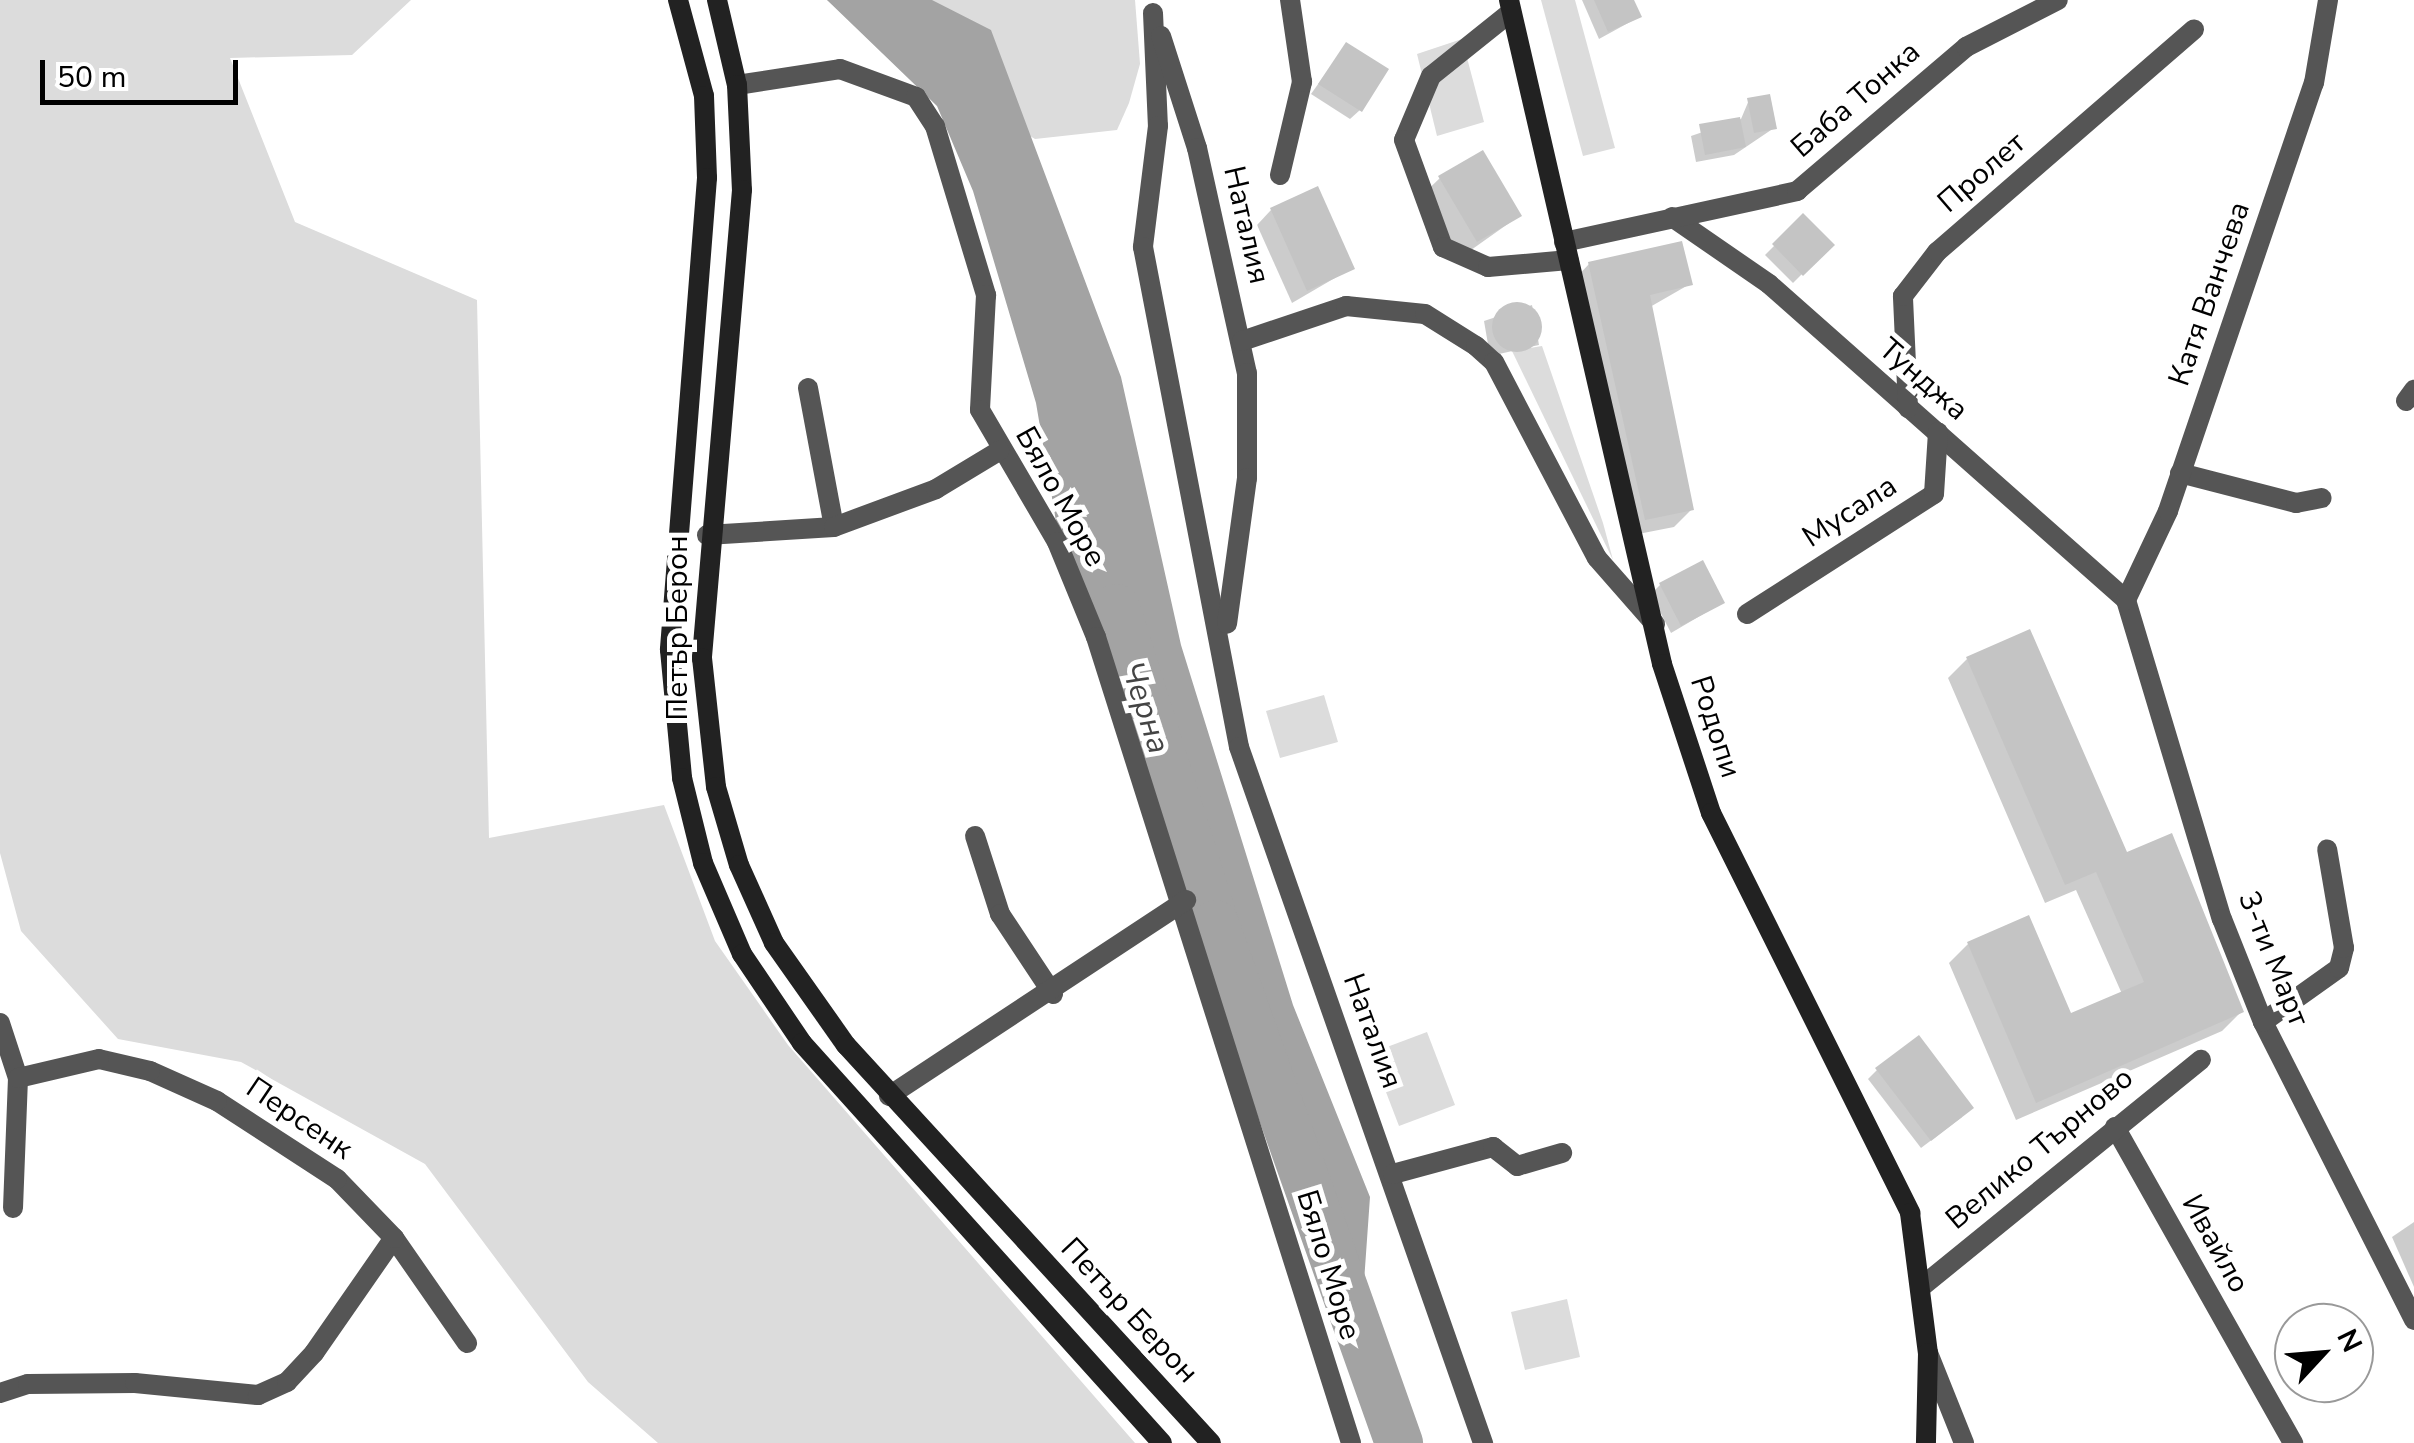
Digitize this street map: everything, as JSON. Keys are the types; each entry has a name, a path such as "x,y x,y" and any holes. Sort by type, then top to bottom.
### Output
{"main road":[{"name":"Петър Берон","path":"678,0 704,96 707,178 671,679 703,863 742,954 802,1043 1162,1443"},
{"name":"Петър Берон","path":"718,0 737,86 742,190 707,535 705,709 726,826 774,943 889,1096 1211,1443"},
{"name":"Родопи","path":"1510,6 1655,624 1711,813 1910,1213 1928,1354 1926,1443"}],"street":[{"path":"1280,175 1302,82 1290,0"},
{"name":"Баба Тонка","path":"1510,6 1431,76 1404,140 1443,247 1488,266 1566,251 1672,217 1797,191 1966,48 2058,0"},
{"name":"Катя Ванчева","path":"2126,600 2180,473 2314,82 2328,0"},
{"name":"Наталия","path":"1151,6 1198,148 1242,341 1248,460 1225,636"},
{"name":"Наталия","path":"1151,6 1158,126 1142,247 1225,636 1240,747 1261,820 1393,1174 1483,1443"},
{"name":"Пролет","path":"1908,408 1903,296 1937,252 2194,29"},
{"name":"Бяло Море","path":"737,86 840,69 916,97 954,172 986,294 980,410 999,451 1034,498 1084,605 1186,900 1351,1443"},
{"name":"Тунджа","path":"1672,217 1769,284 2126,600"},
{"path":"1242,341 1346,306 1424,314 1476,346 1494,362 1597,558 1655,624"},
{"path":"808,388 834,526"},
{"name":"Мусала","path":"1747,614 1934,494 1938,432"},
{"path":"707,535 834,526 936,489 999,451"},
{"path":"2180,473 2296,503 2322,498"},
{"name":"3-ти Март","path":"2126,600 2263,1022 2414,1320"},
{"path":"975,836 1000,914 1053,994"},
{"path":"2263,1022 2332,981 2344,948 2327,849"},
{"path":"889,1096 1053,994 1186,900"},
{"path":"0,1023 18,1078 13,1208"},
{"name":"Персенк","path":"18,1078 99,1059 150,1071 217,1100 338,1179 394,1238 466,1343"},
{"name":"Велико Търново","path":"1920,1288 2202,1060"},
{"name":"Ивайло","path":"2115,1127 2293,1443"},
{"path":"1393,1174 1494,1147 1517,1166 1562,1153"},
{"path":"0,1393 28,1384 135,1383 258,1395 288,1382 314,1353 394,1238"},
{"path":"1928,1354 1964,1443"}],"shaded area":[{"path":"0,0 411,0 352,55 230,58 295,222 477,300 489,838 664,805 715,941 788,1045 1135,1443 658,1443 588,1382 425,1164 241,1062 118,1039 21,931 0,853"},
{"path":"827,0 1135,0 1140,64 1117,130 1035,139 876,42"},
{"path":"827,0 932,0 991,30 1121,377 1181,645 1293,1005 1370,1197 1364,1282 1307,1163 1160,698 1112,648 1059,539 1036,403 973,191 937,106"},
{"path":"1541,0 1575,0 1615,148 1583,156"},
{"path":"1462,39 1484,122 1437,136 1417,54"},
{"path":"1542,346 1603,523 1613,560 1512,351"},
{"path":"1324,695 1338,742 1280,758 1266,711"},
{"path":"1427,1032 1455,1105 1399,1126 1371,1053"},
{"path":"1567,1299 1580,1357 1525,1370 1511,1312"}],"building":[{"path":"1594,0 1634,0 1642,17 1608,32"},
{"path":"1346,42 1389,69 1362,112 1318,84"},
{"path":"1770,94 1777,129 1754,133 1747,98"},
{"path":"1740,117 1746,147 1705,155 1699,124"},
{"path":"1483,150 1522,216 1477,242 1438,176"},
{"path":"1318,186 1355,269 1307,291 1270,208"},
{"path":"1803,213 1835,245 1803,276 1772,244"},
{"path":"1682,241 1693,285 1650,295 1694,510 1645,520 1588,262"},
{"path":"1517,302 1534,310 1542,327 1534,344 1517,352 1500,344 1492,327 1500,310"},
{"path":"1703,560 1725,603 1681,626 1659,583"},
{"path":"2030,629 2127,852 2172,833 2244,1012 2036,1103 1967,942 2029,915 2071,1013 2144,982 2096,872 2065,885 1966,657"},
{"path":"1919,1035 1974,1108 1931,1141 1875,1068"}],"waterway":[{"name":"Черна","path":"1116,608 1215,924 1399,1443"}]}
